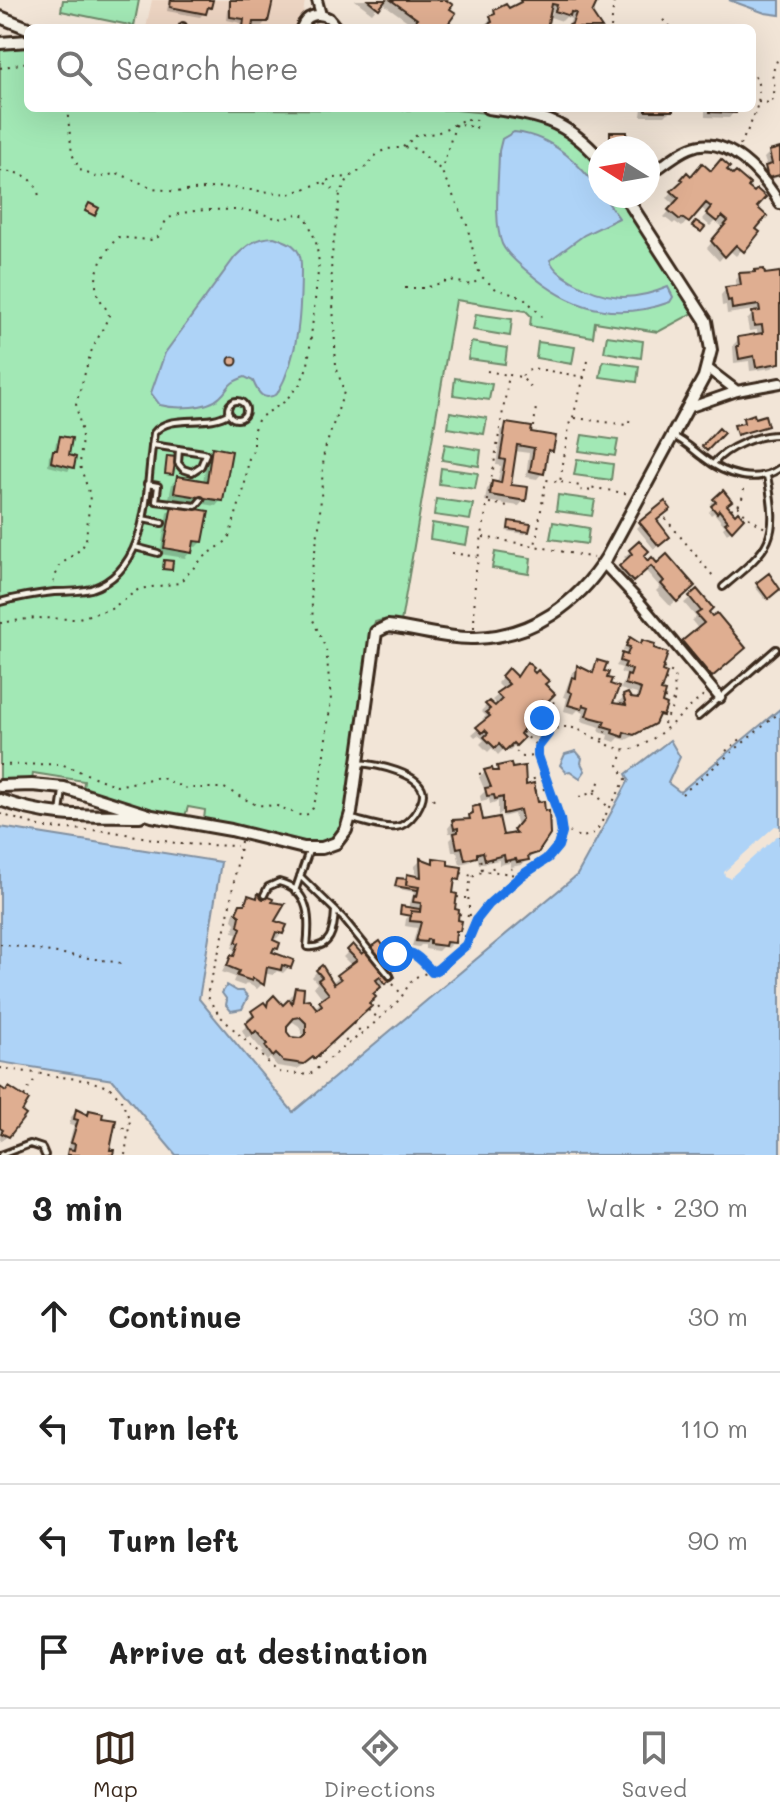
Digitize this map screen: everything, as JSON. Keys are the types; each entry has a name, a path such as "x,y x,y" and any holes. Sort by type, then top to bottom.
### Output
{"street":[{"path":"317,0 321,15"},
{"path":"303,24 306,19 321,15 334,24"},
{"path":"0,17 24,26"},
{"path":"0,43 24,42"},
{"path":"512,112 559,124 588,145"},
{"path":"660,168 694,146 720,147 735,154 762,178 779,199"},
{"path":"152,816 59,816 3,801 4,786 64,788 152,816 322,848 336,843 350,818 373,642 378,629 392,626 474,638 518,631 546,619 571,601 601,562 673,436 707,368 710,338 701,312 633,208"},
{"path":"707,368 737,391"},
{"path":"688,408 737,391 780,383"},
{"path":"601,562 638,600 720,698"},
{"path":"101,816 103,800"}],"lane":[{"path":"235,402 243,404 246,409 243,417 238,419 229,413 235,402"},
{"path":"0,602 26,595 94,588 110,579 135,547 143,519 154,433 159,426 217,420 229,413"},
{"path":"713,464 729,450 780,435"},
{"path":"673,436 713,464 745,476 767,476 780,468"},
{"path":"152,445 179,449 206,454 201,466 192,472 183,469 178,463 179,449"},
{"path":"767,476 779,510"},
{"path":"147,484 158,486 156,501 196,506 201,500"},
{"path":"143,519 162,523"},
{"path":"723,587 762,555 777,531"},
{"path":"135,547 158,553"},
{"path":"698,717 776,649"},
{"path":"350,818 401,827 412,818 423,797 421,787 400,773 377,765 357,763"},
{"path":"59,816 64,788"},
{"path":"295,891 310,848"},
{"path":"300,876 335,910 390,978"},
{"path":"264,895 268,887 279,882 295,891 309,914 307,947 317,948 328,941 335,910"},
{"path":"1,1155 30,1144 42,1148 45,1155"}],"path":[{"path":"611,24 614,0"},
{"path":"663,20 668,24"},
{"path":"757,102 772,103 775,88 772,74 779,55"},
{"path":"0,68 24,63"},
{"path":"756,79 756,106"},
{"path":"68,112 74,162 89,175 98,178 117,173 153,188 176,192 222,187 289,194 335,178 349,177 366,167 378,153 403,147 418,150 441,170 467,225 474,258 482,277 496,289 524,298 542,316"},
{"path":"735,154 752,124 755,112"},
{"path":"403,147 417,135 437,133 456,123 472,119 479,124 476,128 456,123"},
{"path":"441,170 456,123"},
{"path":"0,171 21,173 32,180 37,185 39,196"},
{"path":"0,765 61,764 117,786 160,777 184,788 224,788 256,805 277,806 302,816 313,808 320,784 331,700 326,649 313,620 310,581 319,527 320,480 326,441 344,392 336,366 331,262 340,194 349,177"},
{"path":"323,183 340,194"},
{"path":"0,623 35,618 75,619 111,609 139,589 179,583 203,558 228,540 244,489 249,458 254,448 254,429 259,418 284,402 300,384 308,365 319,263 310,222 301,213 280,220 246,211 180,213 165,221 158,237 150,240 118,237 110,247 98,269 96,280 99,297 109,316 91,352 76,404 82,434 80,466 90,495 87,532 82,548 59,566 54,577 54,592"},
{"path":"405,288 425,288 450,280 471,285 482,277"},
{"path":"560,482 570,421 588,361"},
{"path":"521,377 532,368 584,377"},
{"path":"487,371 521,377 531,387"},
{"path":"474,633 478,557 509,375"},
{"path":"534,427 536,406"},
{"path":"573,417 627,425 632,416"},
{"path":"731,509 738,506 745,489 745,476"},
{"path":"535,546 546,480 580,486 580,490 589,491 589,487 635,495"},
{"path":"487,503 508,506"},
{"path":"738,506 749,518 777,531"},
{"path":"665,518 713,576"},
{"path":"482,537 601,562"},
{"path":"452,553 478,557"},
{"path":"663,668 675,674 674,701 667,711 665,727"},
{"path":"665,680 673,682"},
{"path":"242,837 218,962 208,991 209,1000 220,1016 278,1072 309,1075 402,996 414,978 432,972 466,945 477,919 489,904 553,853 560,840 562,826 538,756 538,747 548,734 563,727 576,728 602,742 626,749 644,744 708,691"},
{"path":"664,698 674,701"},
{"path":"548,734 542,721 543,714 555,704 550,699"},
{"path":"682,794 780,712"},
{"path":"531,718 542,721"},
{"path":"602,742 607,727"},
{"path":"522,732 538,747"},
{"path":"726,751 750,736"},
{"path":"732,752 743,737"},
{"path":"510,746 523,757 538,756"},
{"path":"562,826 577,836 590,836 599,827 626,779 618,765 626,749"},
{"path":"525,781 544,777"},
{"path":"579,797 594,792 601,778"},
{"path":"535,791 549,788"},
{"path":"594,792 610,809"},
{"path":"433,798 436,804"},
{"path":"0,814 46,828 109,831 181,844 237,846"},
{"path":"479,852 482,871"},
{"path":"491,859 493,871"},
{"path":"510,860 512,874"},
{"path":"470,916 467,898 473,877 482,871 521,876"},
{"path":"461,873 473,877"},
{"path":"457,897 467,898"},
{"path":"459,914 477,919"},
{"path":"456,935 470,937"},
{"path":"0,944 121,963"},
{"path":"391,957 401,951 410,953 432,972"},
{"path":"390,978 402,996"},
{"path":"373,1000 384,1012"},
{"path":"368,1010 377,1018"},
{"path":"353,1023 361,1032"},
{"path":"340,1034 347,1043"},
{"path":"318,1056 323,1063"},
{"path":"0,1068 90,1081 110,1088 130,1120 125,1155"},
{"path":"24,1096 37,1075"},
{"path":"115,1126 129,1129"}],"shaded area":[{"path":"152,0 305,0 298,24 147,24"}],"green space":[{"path":"63,0 139,0 134,24 61,11"},
{"path":"0,44 24,44 24,112 476,112 536,118 572,134 588,151 588,208 629,208 697,311 658,332 595,322 593,337 530,326 531,316 526,311 456,300 401,622 382,620 375,622 371,630 349,801 342,828 336,836 326,842 309,844 204,820 205,810 188,807 185,816 147,810 83,790 84,781 33,773 32,782 0,782"},
{"path":"476,314 512,319 510,336 473,330"},
{"path":"607,336 643,341 641,358 604,352"},
{"path":"471,342 507,348 505,364 468,359"},
{"path":"538,342 575,347 572,364 536,358"},
{"path":"603,361 639,366 637,382 600,377"},
{"path":"455,378 492,384 489,400 453,395"},
{"path":"450,412 487,418 484,434 448,428"},
{"path":"582,435 618,440 615,456 579,451"},
{"path":"445,444 481,450 479,466 442,460"},
{"path":"577,459 613,464 611,480 574,475"},
{"path":"441,468 478,473 475,489 439,484"},
{"path":"558,495 595,500 592,516 556,511"},
{"path":"436,499 473,504 470,520 434,515"},
{"path":"553,522 589,528 587,544 550,539"},
{"path":"432,523 469,529 466,545 430,539"},
{"path":"495,552 531,558 529,574 492,568"}],"water":[{"path":"729,0 780,0 780,15 765,13"},
{"path":"514,132 548,142 563,152 588,176 588,208 612,208 619,218 584,235 550,260 556,269 595,292 618,297 642,295 668,287 673,297 670,302 630,311 594,308 560,295 510,256 502,244 498,223 499,151 502,139"},
{"path":"274,237 296,249 301,264 295,347 277,394 265,397 253,381 245,377 231,384 220,397 208,404 182,407 160,405 151,393 165,353 235,257 252,243"},
{"path":"780,709 780,1155 176,1155 113,1080 0,1062 0,827 221,862 199,999 293,1112 577,875 629,780 626,774 670,740 680,757 668,783 680,792"},
{"path":"576,751 582,758 585,771 580,778 570,771 566,772 560,765 565,754"},
{"path":"227,985 243,991 248,997 242,1009 231,1011 226,1005 227,1000 222,993"}],"pier":[{"path":"775,826 780,827 780,836 730,878 725,876 724,872"}],"building":[{"path":"171,0 213,0 206,14 170,7"},
{"path":"230,0 273,0 268,22 243,24 244,19 230,17"},
{"path":"368,0 386,0 379,9"},
{"path":"391,0 446,0 453,5 450,9 456,13 448,24 413,24 417,19"},
{"path":"598,0 592,13 599,24 572,24 576,13 571,12 570,16 555,11 557,5 552,4 548,24 488,24 492,22 490,16 495,14 494,10 521,2"},
{"path":"610,132 627,132 627,136 610,136"},
{"path":"780,148 780,175 768,178 765,166 772,164 769,151"},
{"path":"721,159 730,167 727,170 733,175 736,172 754,192 757,189 766,197 757,207 767,216 756,229 760,232 744,252 736,245 725,257 711,241 728,221 722,216 717,222 706,213 711,207 706,203 689,223 668,210 679,198 671,191 687,172 691,176 702,163 711,171"},
{"path":"89,203 99,208 95,216 85,211"},
{"path":"696,221 705,227 701,232 692,226"},
{"path":"764,269 765,274 780,272 780,363 756,367 754,356 739,359 737,346 738,337 763,333 762,325 754,326 752,312 760,311 759,305 732,309 725,287 741,285 739,273"},
{"path":"233,356 238,361 233,366 228,361"},
{"path":"754,414 755,418 765,415 768,426 737,435 734,425 744,423 743,418"},
{"path":"506,423 532,427 531,432 556,436 553,451 548,450 544,474 530,471 534,448 517,445 511,485 528,487 526,501 490,495 492,481 501,483 505,460 500,459"},
{"path":"719,428 724,433 707,451 702,446"},
{"path":"60,436 72,438 69,455 76,457 74,468 51,462"},
{"path":"212,447 232,451 223,501 174,493 177,476 207,481"},
{"path":"167,456 176,457 173,475 165,474"},
{"path":"723,490 732,501 727,505 744,518 732,531 719,510 717,513 711,506 716,502 713,499"},
{"path":"665,501 671,509 657,520 670,537 659,546 639,522"},
{"path":"172,505 209,511 203,542 194,541 192,553 164,548"},
{"path":"509,521 531,524 529,532 508,529"},
{"path":"639,541 649,551 644,556 648,561 652,557 657,563 667,554 695,586 677,602 661,584 664,581 651,566 633,582 619,566 632,554 629,550"},
{"path":"164,560 173,561 172,570 163,569"},
{"path":"769,573 780,589 768,599 756,583"},
{"path":"697,589 713,608 709,612 712,616 717,613 746,648 712,677 682,641 704,623 696,614 701,611 689,596"},
{"path":"630,637 641,644 642,640 655,644 654,648 668,653 662,671 667,673 661,691 665,692 662,703 667,705 663,716 659,715 655,724 634,735 624,732 623,737 603,726 605,721 586,716 589,707 583,705 582,709 568,705 572,693 568,691 572,677 576,678 577,665 593,673 597,660 607,663 604,671 609,672 607,678 612,679 610,684 619,687 613,703 626,705 623,695 628,693 631,698 638,699 641,689 625,684 632,670 620,661 622,653 627,655 630,647 626,646"},
{"path":"527,662 535,673 538,670 549,681 545,684 555,694 545,704 542,701 533,711 535,713 520,734 524,738 516,746 513,743 505,751 499,744 495,748 484,737 488,733 485,730 482,733 476,727 490,716 486,712 490,709 485,704 489,701 495,706 502,699 496,693 509,684 501,676 508,668 517,677"},
{"path":"511,763 512,768 525,766 526,785 534,783 538,802 544,801 545,811 549,810 550,835 538,853 528,856 529,860 505,861 504,855 485,860 483,852 465,860 462,847 457,848 454,833 458,832 458,828 454,829 452,820 470,819 472,807 480,805 483,820 499,817 503,835 516,833 513,830 522,819 520,810 503,814 503,797 495,799 494,795 487,796 485,788 491,787 484,770 492,768 498,771 497,766"},
{"path":"420,858 433,863 433,858 448,860 448,865 462,867 460,880 455,879 453,893 457,894 455,909 459,910 458,920 462,921 460,931 456,931 455,943 446,942 445,946 430,944 427,939 426,942 416,941 421,922 410,921 411,911 420,912 421,903 413,902 419,887 406,885 407,874 421,877"},
{"path":"397,878 407,879 406,885 419,887 418,890 395,886"},
{"path":"258,893 273,899 272,902 285,904 275,921 287,925 283,934 276,932 273,940 280,943 278,949 274,948 272,952 294,960 291,968 282,965 281,970 267,967 264,985 253,978 252,981 237,976 239,971 227,966 239,943 236,942 241,928 238,926 240,916 236,913 240,904 245,904 248,895 257,898"},
{"path":"401,906 420,909 420,912 411,911 411,916 400,914"},
{"path":"380,941 398,967 392,971 395,977 385,984 380,977 376,980 381,987 373,994 376,997 369,1004 372,1006 314,1059 304,1064 283,1061 276,1054 273,1057 265,1046 267,1044 256,1031 253,1034 246,1023 254,1016 251,1011 264,1002 267,1006 274,995 283,1005 289,999 292,1003 295,987 304,988 303,1000 309,999 317,1009 322,1005 319,1001 329,994 318,980 322,977 316,970 322,965 334,984 341,979 337,975 357,960 347,950 353,944 362,954","holes":["300,1017 306,1023 306,1034 300,1038 291,1037 287,1032 287,1026 294,1018"]},
{"path":"0,1087 6,1091 9,1087 29,1100 22,1112 26,1115 9,1137 1,1133 3,1130 0,1128"},
{"path":"76,1109 88,1115 89,1110 103,1113 102,1118 116,1120 110,1150 114,1150 113,1155 67,1155 68,1149 74,1150 75,1144 71,1143 78,1120 74,1119"}],"route":[{"path":"395,954 401,951 410,953 432,972 438,969 466,945 477,919 489,904 521,876 548,858 558,846 562,826 538,756 540,742 548,734 542,718"}]}
